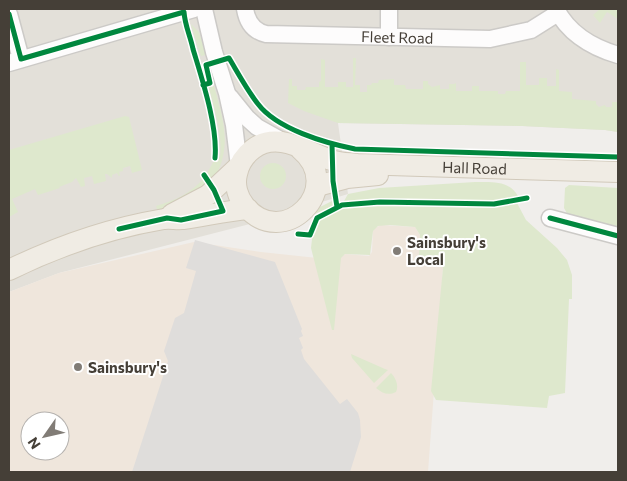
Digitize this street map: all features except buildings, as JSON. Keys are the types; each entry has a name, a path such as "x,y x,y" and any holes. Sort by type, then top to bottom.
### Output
{"main road":[{"name":"Hall Road","path":"387,175 371,186 340,193 309,205 295,217 277,222 257,216 248,209 242,202 237,190 236,177 239,166 246,154 257,146 270,141 292,145 332,160 357,164 618,172"},
{"name":"Hall Road","path":"292,145 309,158 314,165 317,186 347,178 387,175 469,175 618,180"},
{"path":"9,270 79,240 167,218 208,195 239,166"},
{"path":"309,205 317,186"},
{"path":"167,218 181,220 220,212 248,209"}],"street":[{"path":"9,14 15,61 194,9"},
{"name":"Hall Road","path":"204,9 214,52 227,93 234,126 239,166"},
{"name":"Fleet Road","path":"244,9 252,26 266,34 454,40 494,39 530,30 557,11"},
{"path":"389,9 389,37"},
{"path":"557,11 568,27 581,39 593,46 618,55"},
{"name":"Hall Road","path":"227,93 247,118 257,127 292,145"},
{"path":"550,218 618,236"}],"shaded area":[{"path":"9,9 618,9 618,132 522,126 338,123 348,194 246,225 59,273 9,292"},
{"path":"381,225 415,227 420,235 420,259 441,263 443,268 428,472 9,472 9,292 59,273 194,242 336,260 345,254 369,256 372,252 373,231"},
{"path":"195,240 275,262 302,329 303,336 299,338 303,348 301,350 304,359 340,404 347,399 358,413 361,437 350,472 132,472 168,361 164,351 175,318 184,313 196,271 186,268"}],"green space":[{"path":"600,9 618,9 618,19 607,12 600,23 593,15"},
{"path":"191,24 199,32 206,55 201,56"},
{"path":"353,58 356,58 355,85 360,85 360,92 367,92 367,85 378,83 379,80 394,79 394,85 405,85 406,89 423,89 423,81 428,81 428,84 432,87 440,85 440,89 449,89 449,84 456,83 456,91 472,91 472,86 479,86 479,91 498,91 498,94 505,94 506,91 520,91 520,62 526,62 526,85 539,85 539,78 547,78 547,86 556,86 556,69 559,70 559,91 572,92 572,99 596,101 599,107 605,105 606,107 612,107 612,102 618,101 618,132 522,126 338,123 288,103 289,79 292,79 292,86 297,86 297,90 305,90 306,87 319,87 319,82 321,81 321,59 325,60 325,87 338,87 338,82 346,82 346,87 353,87"},
{"path":"214,86 225,135 223,158 212,183 206,175 216,157 220,157 221,148 218,122 209,87"},
{"path":"125,116 129,117 142,170 132,173 130,166 123,168 123,171 119,172 120,176 117,173 112,175 112,178 105,174 106,181 94,184 92,176 84,178 85,186 81,187 76,178 60,188 38,195 35,189 12,199 18,212 9,217 9,150"},
{"path":"273,163 282,167 286,176 282,185 273,189 264,185 260,176 264,167"},
{"path":"204,178 209,185 200,193 158,212 156,206 182,196"},
{"path":"475,182 500,183 510,187 518,196 514,199 494,203 344,201 348,194 379,188"},
{"path":"569,185 618,188 618,228 568,215 564,208 565,188"},
{"path":"334,200 333,206 315,214 320,207"},
{"path":"381,203 466,206 517,203 526,220 557,248 567,260 572,275 572,299 569,299 565,393 549,396 547,408 436,400 431,391 443,268 437,262 420,260 420,235 415,227 378,226 373,231 370,255 345,254 341,258 334,330 332,330 311,248 313,231 319,220 340,208 351,205"},
{"path":"351,354 388,370 374,383 352,358"},
{"path":"391,373 397,382 396,392 385,393 376,388"}],"cycle path":[{"path":"9,14 21,59 184,12 186,26 212,118 215,158"},
{"path":"203,85 210,83 206,65 229,58 258,104 277,121 302,134 355,149 618,157"},
{"path":"332,144 333,181 337,207"},
{"path":"119,229 167,218 181,220 223,211 214,190 204,175"},
{"path":"298,234 310,235 317,218 342,205 380,202 494,204 527,198"},
{"path":"550,218 618,236"}],"place":[{"name":"Sainsbury's Local","path":"397,251"},
{"name":"Sainsbury's","path":"78,367"}]}
